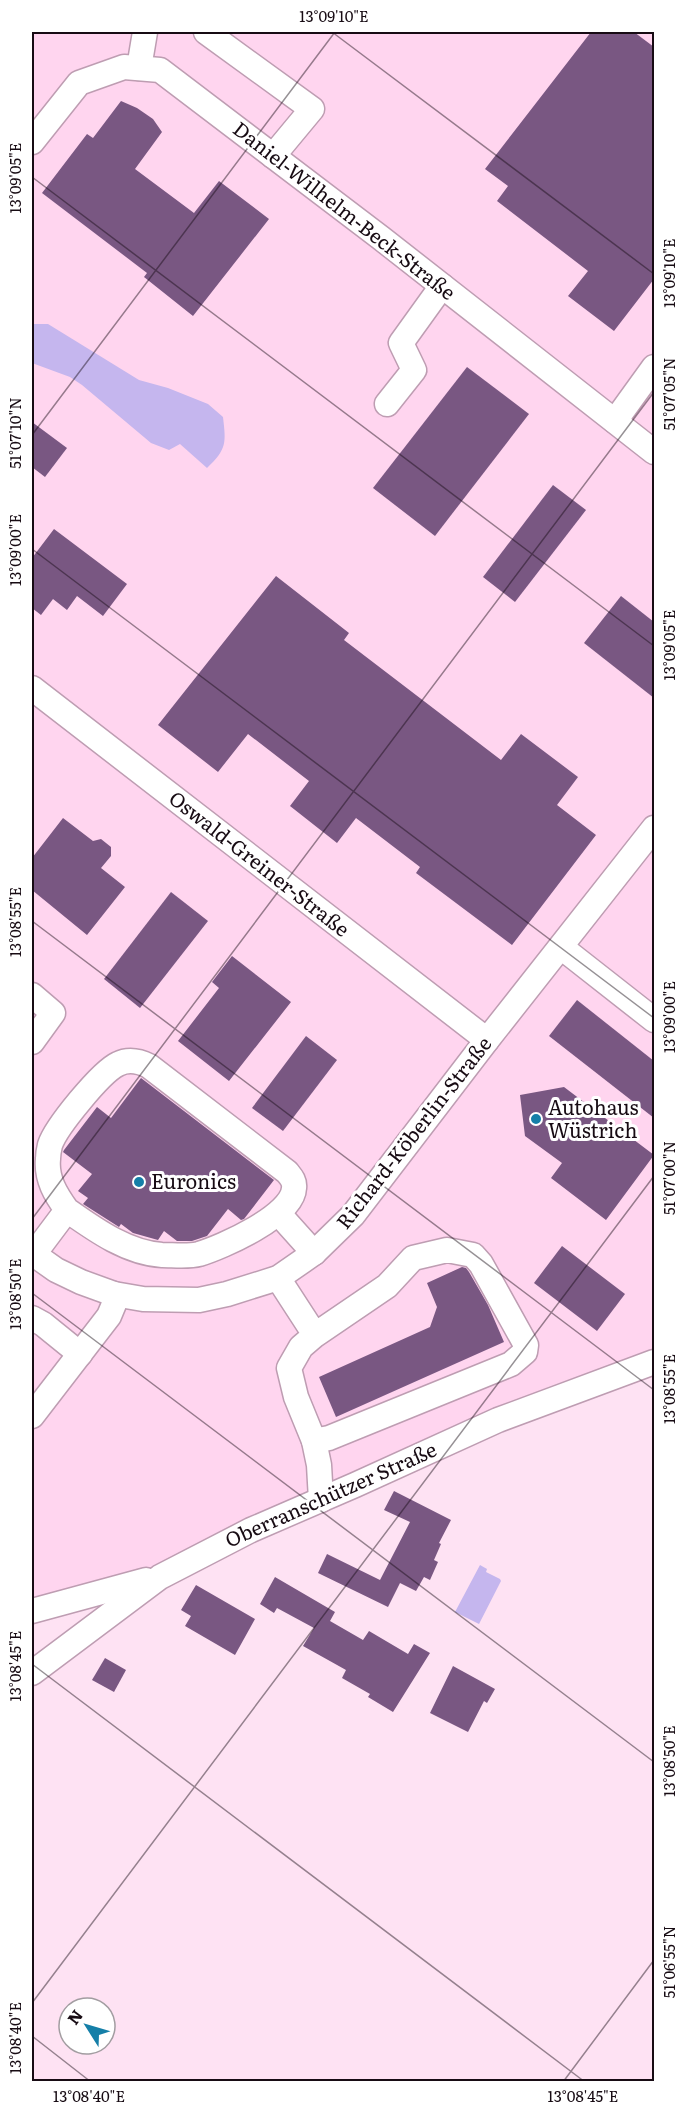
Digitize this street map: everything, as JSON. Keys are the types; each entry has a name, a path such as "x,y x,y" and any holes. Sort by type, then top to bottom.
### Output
{"street":[{"path":"139,68 145,32"},
{"path":"206,32 312,109 273,156"},
{"name":"Daniel-Wilhelm-Beck-Straße","path":"32,142 79,83 124,67 159,70 442,286 654,452"},
{"path":"387,404 414,370 401,343 442,286"},
{"path":"615,421 654,367"},
{"name":"Oswald-Greiner-Straße","path":"32,687 487,1040"},
{"name":"Richard-Köberlin-Straße","path":"33,1254 56,1270 81,1282 114,1294 143,1299 199,1300 278,1278 314,1253 353,1215 561,947 650,842"},
{"path":"561,947 654,1020"},
{"path":"32,995 54,1013 32,1042"},
{"path":"129,1061 149,1066 287,1172 293,1180 295,1189 291,1199 279,1214 250,1232 196,1255 159,1255 111,1239 67,1210 52,1186 48,1173 50,1146 56,1134 99,1077 119,1063 129,1061"},
{"path":"33,1254 67,1210"},
{"path":"279,1214 314,1253"},
{"path":"314,1441 329,1438 510,1364 525,1352 526,1346 482,1264 473,1256 447,1250 413,1258 387,1286 301,1347 289,1368 296,1398 314,1441 319,1465 321,1500"},
{"path":"278,1278 315,1335"},
{"path":"32,1416 109,1316 114,1304 114,1294"},
{"path":"32,1318 80,1354"},
{"name":"Oberranschützer Straße","path":"32,1673 160,1576 251,1530 498,1420 654,1362"},
{"path":"32,1611 160,1576"}],"shaded area":[{"path":"32,32 654,32 654,1351 550,1386 164,1564 32,1599"},
{"path":"32,324 48,324 139,380 168,388 208,404 223,417 225,440 218,456 207,468 180,444 169,450 151,443 82,385 70,377 32,363"},
{"path":"480,1565 487,1569 486,1572 501,1581 479,1624 455,1612"}],"building":[{"path":"591,32 634,32 654,47 654,279 614,331 568,296 588,271 497,201 508,186 485,169"},
{"path":"121,101 153,119 162,132 135,169 194,213 219,181 269,219 193,316 144,277 147,273 42,193 87,134 93,138"},
{"path":"467,367 529,414 435,536 373,488"},
{"path":"32,422 67,448 45,477 32,467"},
{"path":"553,485 586,510 515,602 483,577"},
{"path":"54,529 127,584 103,616 77,596 67,610 53,599 41,615 32,608 32,558"},
{"path":"276,576 349,633 344,640 501,760 521,734 578,777 557,805 596,835 512,945 416,873 420,867 356,818 337,843 290,806 309,781 248,734 218,772 158,725"},
{"path":"621,596 654,622 654,698 584,643"},
{"path":"63,818 93,841 101,839 111,847 111,856 101,868 125,887 87,935 32,890 32,858"},
{"path":"171,892 208,921 140,1008 104,979"},
{"path":"232,956 291,1002 229,1081 178,1041 219,988 212,982"},
{"path":"577,1000 654,1061 654,1118 549,1036"},
{"path":"306,1036 337,1060 283,1131 252,1108"},
{"path":"141,1078 274,1180 244,1219 241,1220 228,1209 207,1236 192,1241 177,1241 164,1231 158,1240 133,1233 121,1224 119,1227 83,1204 88,1198 78,1191 92,1174 63,1152 97,1107 111,1118"},
{"path":"564,1087 654,1155 606,1220 551,1178 562,1163 525,1136 520,1095"},
{"path":"562,1246 625,1294 597,1331 534,1283"},
{"path":"462,1267 469,1272 488,1305 504,1342 336,1417 319,1377 430,1327 437,1307 427,1283"},
{"path":"394,1491 451,1520 439,1543 441,1544 434,1560 438,1562 430,1580 424,1577 416,1591 400,1583 388,1607 318,1573 327,1554 380,1580 410,1522 384,1510"},
{"path":"275,1577 335,1612 330,1621 363,1640 369,1631 408,1654 414,1644 430,1653 393,1712 368,1697 370,1694 342,1678 346,1670 303,1646 314,1628 277,1608 274,1613 260,1604"},
{"path":"196,1585 255,1619 235,1655 185,1626 191,1616 181,1610"},
{"path":"105,1658 126,1670 114,1692 92,1680"},
{"path":"453,1666 495,1689 487,1703 484,1701 468,1732 430,1713"}],"place":[{"name":"Autohaus Wüstrich","path":"536,1119"},
{"name":"Euronics","path":"139,1182"}]}
